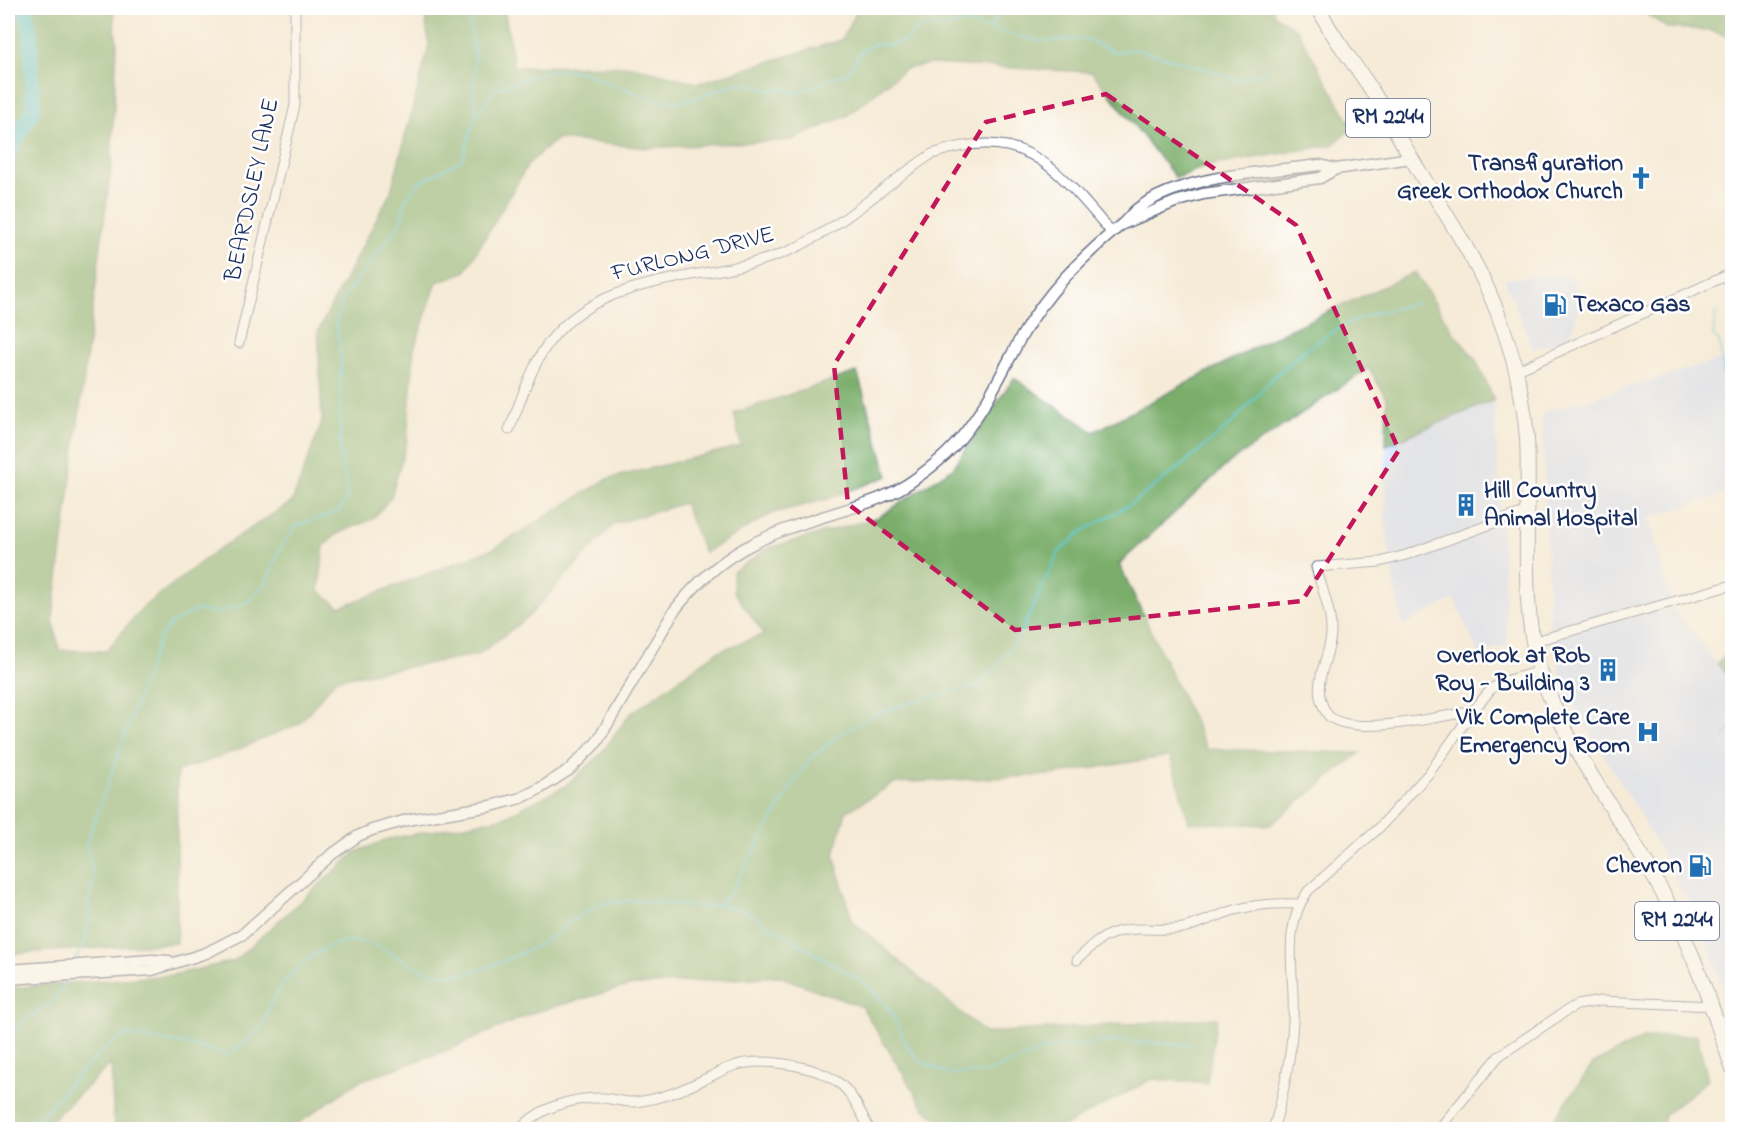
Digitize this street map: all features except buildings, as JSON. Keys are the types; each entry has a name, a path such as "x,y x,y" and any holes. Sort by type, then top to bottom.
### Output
{"main road":[{"name":"RM 2244","path":"1319,8 1477,265 1498,314 1516,371 1527,437 1528,597 1532,642 1540,671 1560,722 1656,879 1683,932 1712,1006 1732,1067"}],"street":[{"name":"BEARDSLEY LANE","path":"239,343 295,105 295,8"},
{"name":"FURLONG DRIVE","path":"509,430 534,367 543,351 562,327 592,303 614,293 726,269 792,249 837,225 926,158 948,148 983,143 1016,148 1036,156 1065,179 1111,232"},
{"path":"8,978 152,965 206,954 243,934 331,855 358,836 407,820 491,806 521,798 569,770 597,742 674,611 699,582 728,557 753,542 784,529 881,498 913,481 939,460 954,447 978,413 1028,325 1049,295 1077,262 1136,210 1167,192 1195,183 1232,176 1320,165 1336,168 1411,158"},
{"path":"1122,224 1198,195 1320,178 1336,168"},
{"path":"1195,183 1198,195"},
{"path":"1516,371 1732,273"},
{"path":"1473,711 1376,726 1341,723 1328,716 1320,697 1320,688 1331,634 1330,616 1316,567 1380,562 1406,555 1527,511"},
{"path":"1532,642 1732,585"},
{"path":"1273,1130 1284,1095 1290,1062 1293,1017 1292,926 1299,904 1308,891 1379,828 1430,773 1492,688 1508,680 1540,671"},
{"path":"1077,960 1098,941 1115,932 1180,928 1207,922 1233,910 1255,905 1299,904"},
{"path":"8,970 152,965"},
{"path":"1438,1130 1499,1056 1577,1005 1601,1001 1712,1006"},
{"path":"520,1130 538,1113 558,1105 602,1098 633,1102 669,1095 734,1065 757,1062 793,1066 818,1072 837,1081 851,1096 870,1130"}],"highlighted area":[{"path":"1106,94 1296,225 1399,450 1302,601 1015,630 848,504 834,365 986,122"}],"shaded area":[{"path":"1567,274 1576,281 1581,298 1571,338 1533,349 1504,279"},
{"path":"1732,356 1732,491 1649,518 1673,609 1732,682 1732,1003 1729,1003 1697,917 1636,808 1575,709 1560,674 1549,620 1542,413"},
{"path":"1494,400 1508,645 1479,654 1454,599 1402,626 1385,519 1386,445"}],"green space":[{"path":"8,8 113,8 117,44 111,167 53,618 59,650 106,651 142,608 218,549 292,502 322,422 318,331 391,191 429,45 424,8 506,8 514,67 631,66 698,83 841,40 859,8 1273,8 1274,15 1297,30 1353,128 1332,145 1207,166 1176,178 1092,72 930,64 905,69 848,115 792,140 647,148 557,139 529,163 465,272 437,282 414,349 407,441 391,497 373,519 337,534 324,546 319,591 340,607 495,548 607,479 741,446 734,413 857,372 888,476 828,499 773,513 704,553 684,503 614,524 528,617 478,655 336,679 299,724 222,756 177,771 177,943 8,954"},
{"path":"1637,8 1732,8 1732,38 1709,30 1667,28"},
{"path":"1415,272 1453,332 1476,360 1494,400 1386,445 1387,399 1369,368 1230,462 1119,564 1207,749 1360,753 1270,825 1189,822 1170,756 1051,775 894,783 846,812 834,855 852,921 985,1033 1217,1018 1207,1083 1152,1079 1064,1126 1024,1130 950,1129 924,1108 862,1007 779,976 629,986 532,1013 448,1050 359,1081 290,1129 114,1129 111,1064 42,1129 8,1129 8,988 173,975 234,961 356,852 388,839 502,818 565,786 600,755 629,715 717,652 764,634 734,592 733,572 769,548 879,517 953,468 1014,378 1094,432 1284,332"},
{"path":"1732,650 1732,682 1717,663"},
{"path":"1697,1035 1708,1080 1664,1115 1663,1129 1547,1129 1593,1064 1645,1037"}],"waterway":[{"path":"8,155 33,110 30,30 25,8"},
{"path":"74,962 86,940 94,876 86,845 160,636 172,623 197,610 216,613 248,602 266,583 280,549 296,526 338,512 348,496 340,453 341,357 336,322 343,299 400,223 406,200 418,183 462,160 476,115 475,56 467,8"},
{"path":"988,28 997,19 998,8"},
{"path":"477,114 496,89 550,70 578,71 658,101 683,102 739,83 769,91 781,88 794,93 847,74 862,50 875,44 890,45 906,40 922,26 940,28 966,23 1038,41 1088,39 1114,52 1136,49 1237,80 1266,72"},
{"path":"28,1130 106,1047 126,1035 191,1045 227,1055 232,1052 258,1031 272,1001 291,975 307,960 335,944 348,941 374,945 421,969 445,975 459,974 488,967 529,950 577,917 601,905 621,901 701,907 719,904 729,895 796,779 811,758 839,735 878,713 977,686 990,674 1019,636 1059,552 1081,532 1134,502 1180,467 1231,424 1275,376 1306,349 1343,325 1375,313 1417,303"},
{"path":"1716,312 1713,336 1719,341 1724,377"},
{"path":"1730,389 1732,393"},
{"path":"1724,738 1732,728"},
{"path":"719,904 745,911 869,986 892,1013 907,1046 919,1060 949,1074 985,1073 1046,1049 1114,1041 1192,1045"},
{"path":"8,1029 16,1027 55,1000 65,981"}],"place":[{"name":"Transfiguration Greek Orthodox Church","path":"1641,178"},
{"name":"Texaco Gas","path":"1555,305"},
{"name":"Hill Country Animal Hospital","path":"1466,505"},
{"name":"Overlook at Rob Roy - Building 3","path":"1608,670"},
{"name":"Vik Complete Care Emergency Room","path":"1648,732"},
{"name":"Chevron","path":"1700,866"}]}
